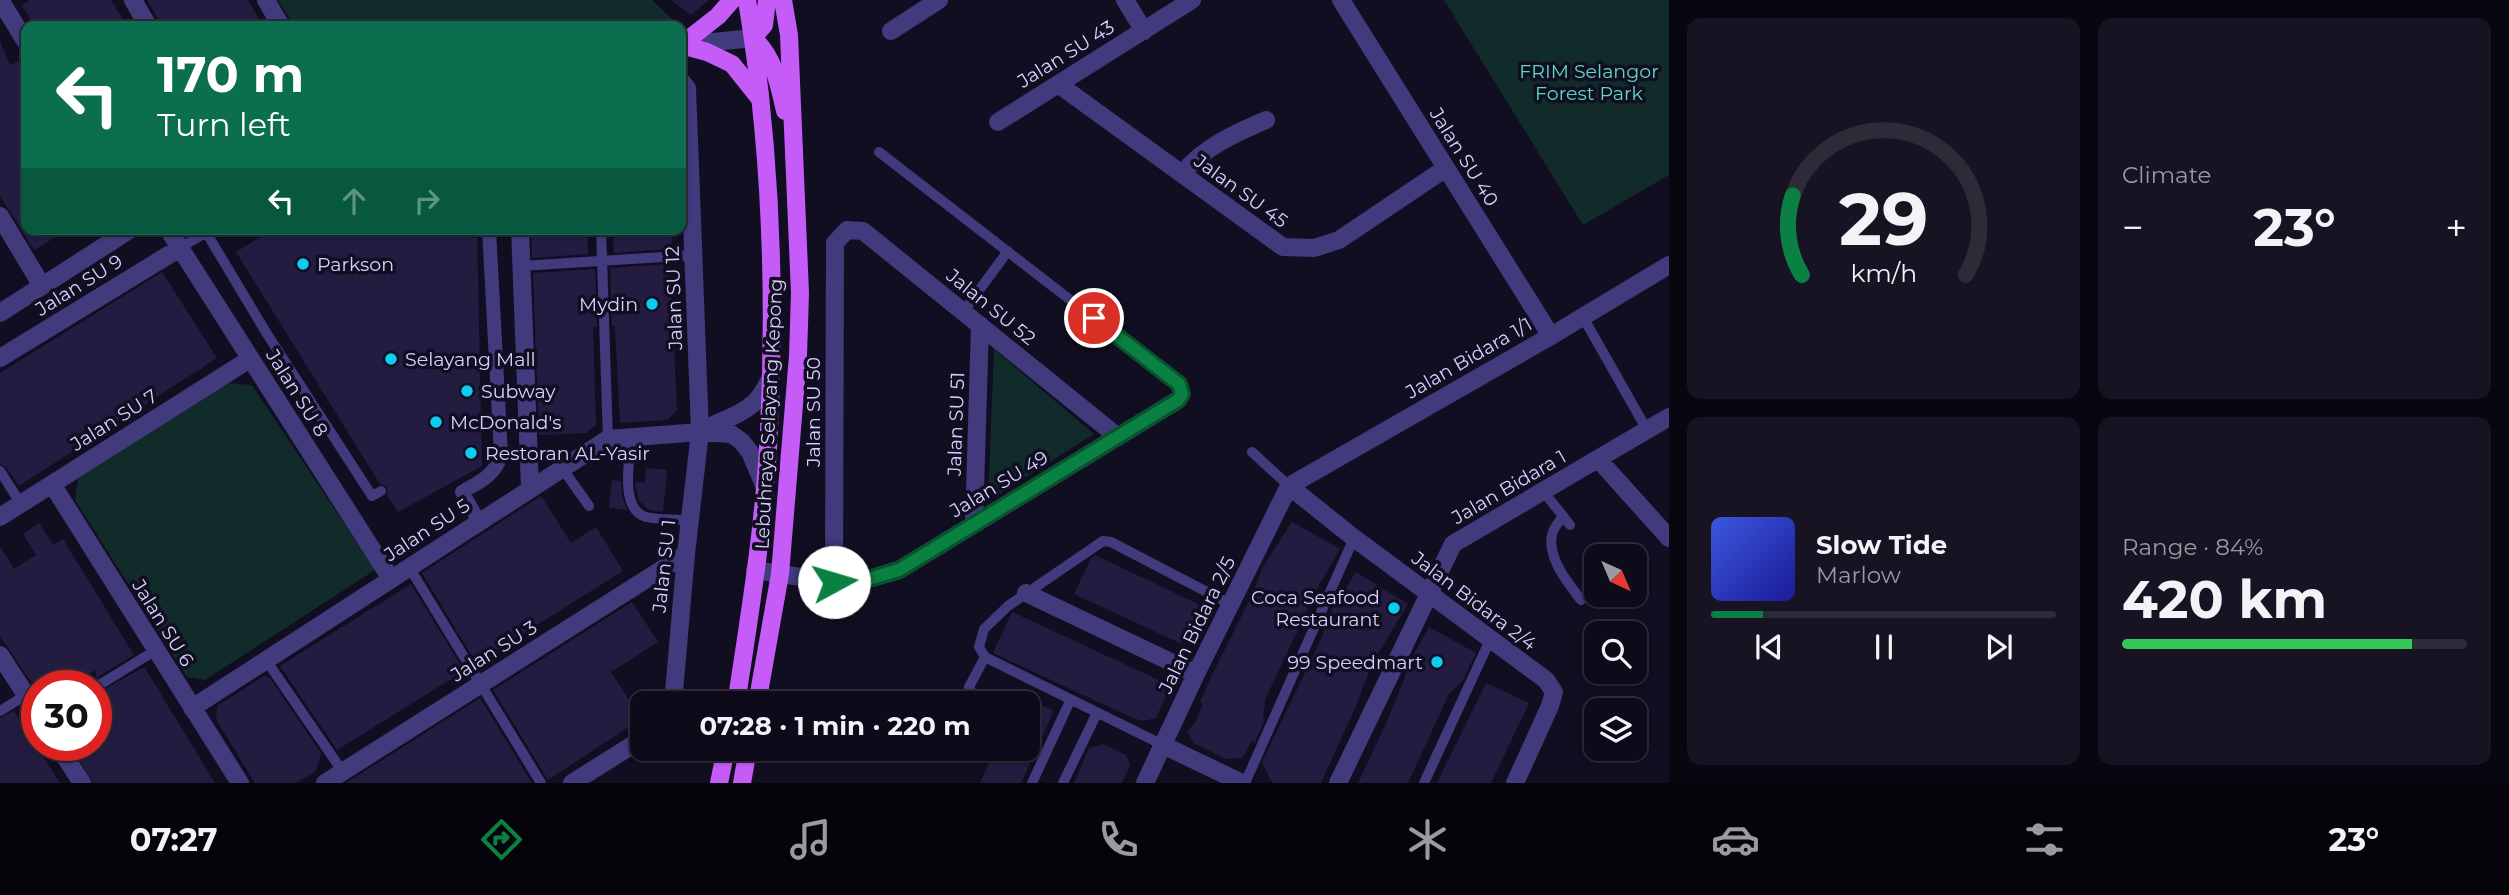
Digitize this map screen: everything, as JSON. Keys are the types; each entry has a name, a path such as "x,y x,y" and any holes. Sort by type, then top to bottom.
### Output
{"main road":[{"path":"686,41 718,16 732,0"},
{"name":"Lebuhraya Selayang Kepong","path":"738,691 755,570 769,431 772,317 769,220 760,99 747,0"},
{"path":"766,0 764,25 753,38 764,48 773,64 786,116 793,130"},
{"name":"Lebuhraya Selayang Kepong","path":"759,691 780,574 798,356 800,293 789,35 783,0"},
{"path":"686,46 707,52 732,64 760,99"},
{"path":"719,783 724,761"},
{"path":"742,783 746,761"}],"street":[{"path":"1,0 21,34"},
{"path":"133,0 145,21"},
{"path":"266,0 278,21"},
{"path":"891,30 939,0"},
{"path":"1125,0 1144,31"},
{"name":"Jalan SU 43","path":"998,122 1192,0"},
{"name":"Jalan SU 40","path":"1341,0 1551,336"},
{"path":"686,45 753,38"},
{"name":"Jalan SU 45","path":"1058,84 1283,247 1314,248 1339,240 1446,168"},
{"name":"Jalan SU 12","path":"686,87 701,432"},
{"path":"1182,174 1195,159 1221,140 1266,120"},
{"path":"0,216 42,286"},
{"name":"Jalan SU 52","path":"835,243 847,230 863,231 1118,437"},
{"path":"0,313 122,235"},
{"name":"Jalan SU 8","path":"172,235 391,579"},
{"path":"479,522 461,492 497,468 501,455 489,235"},
{"path":"520,235 530,488"},
{"name":"Jalan SU 50","path":"834,582 835,243"},
{"name":"Jalan SU 9","path":"0,358 180,248"},
{"name":"Jalan Bidara 1/1","path":"1289,486 1669,265"},
{"name":"Jalan SU 51","path":"974,524 980,326"},
{"name":"Jalan SU 7","path":"0,517 250,359"},
{"name":"Jalan SU 5","path":"701,432 714,423 742,412 757,401 770,379"},
{"name":"Jalan SU 49","path":"755,570 834,582 872,578 899,570 1178,400"},
{"name":"Jalan Bidara 1","path":"1338,783 1453,544 1669,417"},
{"name":"Jalan SU 5","path":"192,708 608,439 701,432 731,434 750,452 764,485"},
{"name":"Jalan SU 1","path":"674,691 686,554 701,432"},
{"path":"1598,459 1669,538"},
{"name":"Jalan SU 6","path":"51,484 240,783"},
{"name":"Jalan Bidara 2/4","path":"1289,486 1354,538 1546,680 1554,692 1550,706 1515,783"},
{"name":"Jalan Bidara 2/5","path":"1145,783 1289,486"},
{"name":"Jalan SU 3","path":"325,783 686,554"},
{"path":"1026,593 1196,674"},
{"path":"0,655 21,687"},
{"path":"1163,745 1244,783"},
{"path":"572,783 630,747"},
{"path":"68,761 82,783"}],"lane":[{"path":"879,152 1179,384 1182,394 1178,400"},
{"path":"180,248 201,235"},
{"path":"210,235 267,334 372,496 381,491"},
{"path":"601,235 608,439"},
{"path":"963,312 1008,251"},
{"path":"521,266 694,256"},
{"path":"1583,317 1647,430"},
{"path":"631,437 628,498 633,510 645,517 690,521"},
{"path":"1252,452 1289,486"},
{"path":"562,468 589,506"},
{"path":"0,471 21,503"},
{"path":"1543,491 1570,525"},
{"path":"1563,516 1552,533 1551,546 1565,579 1581,600"},
{"path":"1244,783 1354,538"},
{"path":"1163,745 985,657 979,647 984,629 1008,606 1103,541 1111,542 1230,604"},
{"path":"409,567 541,783"},
{"path":"1424,783 1490,640"},
{"path":"112,677 156,650"},
{"path":"971,691 969,687 985,657"},
{"path":"266,660 342,772"},
{"path":"0,711 21,698"},
{"path":"1032,783 1070,701"},
{"path":"1063,783 1097,713"}],"green space":[{"path":"278,0 652,0 674,21 291,21"},
{"name":"FRIM Selangor Forest Park","path":"1444,0 1669,0 1669,175 1583,225"},
{"path":"994,349 1094,434 988,501"},
{"path":"228,383 252,385 375,570 205,680 187,677 75,500 78,478"}],"building":[{"path":"30,0 111,0 124,21 31,21 22,5"},
{"path":"147,0 248,0 260,21 159,21"},
{"path":"671,0 709,0 691,15"},
{"path":"0,41 10,65 18,61 21,67 21,229 0,196"},
{"path":"25,235 59,235 34,250"},
{"name":"Selayang Mall","path":"263,235 477,235 482,466 398,512 387,495 387,487 380,484 236,252"},
{"path":"531,235 587,235 588,254 532,258"},
{"path":"613,235 671,235 672,245 669,245 669,249 614,253"},
{"path":"670,264 677,410 667,420 620,423 610,268"},
{"path":"595,269 597,327 593,327 596,425 586,433 539,435 533,273"},
{"path":"162,272 217,358 19,486 6,467 0,464 0,373"},
{"path":"646,468 667,470 663,512 649,510 639,501 635,482 645,483"},
{"path":"612,480 621,481 627,510 609,508"},
{"path":"541,496 571,543 596,527 623,571 476,663 422,573"},
{"path":"1292,522 1340,549 1319,585 1265,700 1265,719 1254,744 1253,739 1242,758 1225,759 1194,743 1187,731 1195,723 1203,704 1200,702 1254,591 1262,568"},
{"path":"39,523 53,545 63,539 134,655 109,670 23,670 0,636 0,546 14,569 36,555 23,534"},
{"path":"1095,555 1198,604 1202,613 1193,638 1180,643 1074,594"},
{"path":"1356,572 1408,604 1373,662 1321,783 1274,783 1262,762 1321,639 1332,609"},
{"path":"411,584 464,671 337,750 280,666"},
{"path":"632,602 658,642 611,672 630,702 630,726 548,780 493,690"},
{"path":"1012,612 1163,682 1167,694 1156,718 1143,721 1133,718 993,653"},
{"path":"1429,627 1476,653 1463,680 1449,694 1408,783 1358,783 1414,654"},
{"path":"145,668 215,783 93,783 80,761 112,761 112,685"},
{"path":"264,676 270,678 321,753 316,771 296,783 255,783 216,719 217,706"},
{"path":"1486,683 1529,703 1491,783 1437,783"},
{"path":"480,698 532,783 346,783"},
{"path":"1040,705 1054,711 1040,742"},
{"path":"14,711 21,722 21,761 46,761 60,783 0,783 0,718"},
{"path":"1103,744 1126,755 1130,765 1122,783 1074,783 1089,748"},
{"path":"990,761 1031,761 1021,783 980,783"}],"place":[{"name":"Parkson","path":"303,264"},
{"name":"Mydin","path":"652,304"},
{"name":"Selayang Mall","path":"391,359"},
{"name":"Subway","path":"467,391"},
{"name":"McDonald's","path":"436,422"},
{"name":"Restoran AL-Yasir","path":"471,453"},
{"name":"Coca Seafood Restaurant","path":"1394,608"},
{"name":"99 Speedmart","path":"1437,662"}],"route":[{"path":"834,582 872,578 899,570 1178,400 1182,394 1179,384 1094,318"}]}
